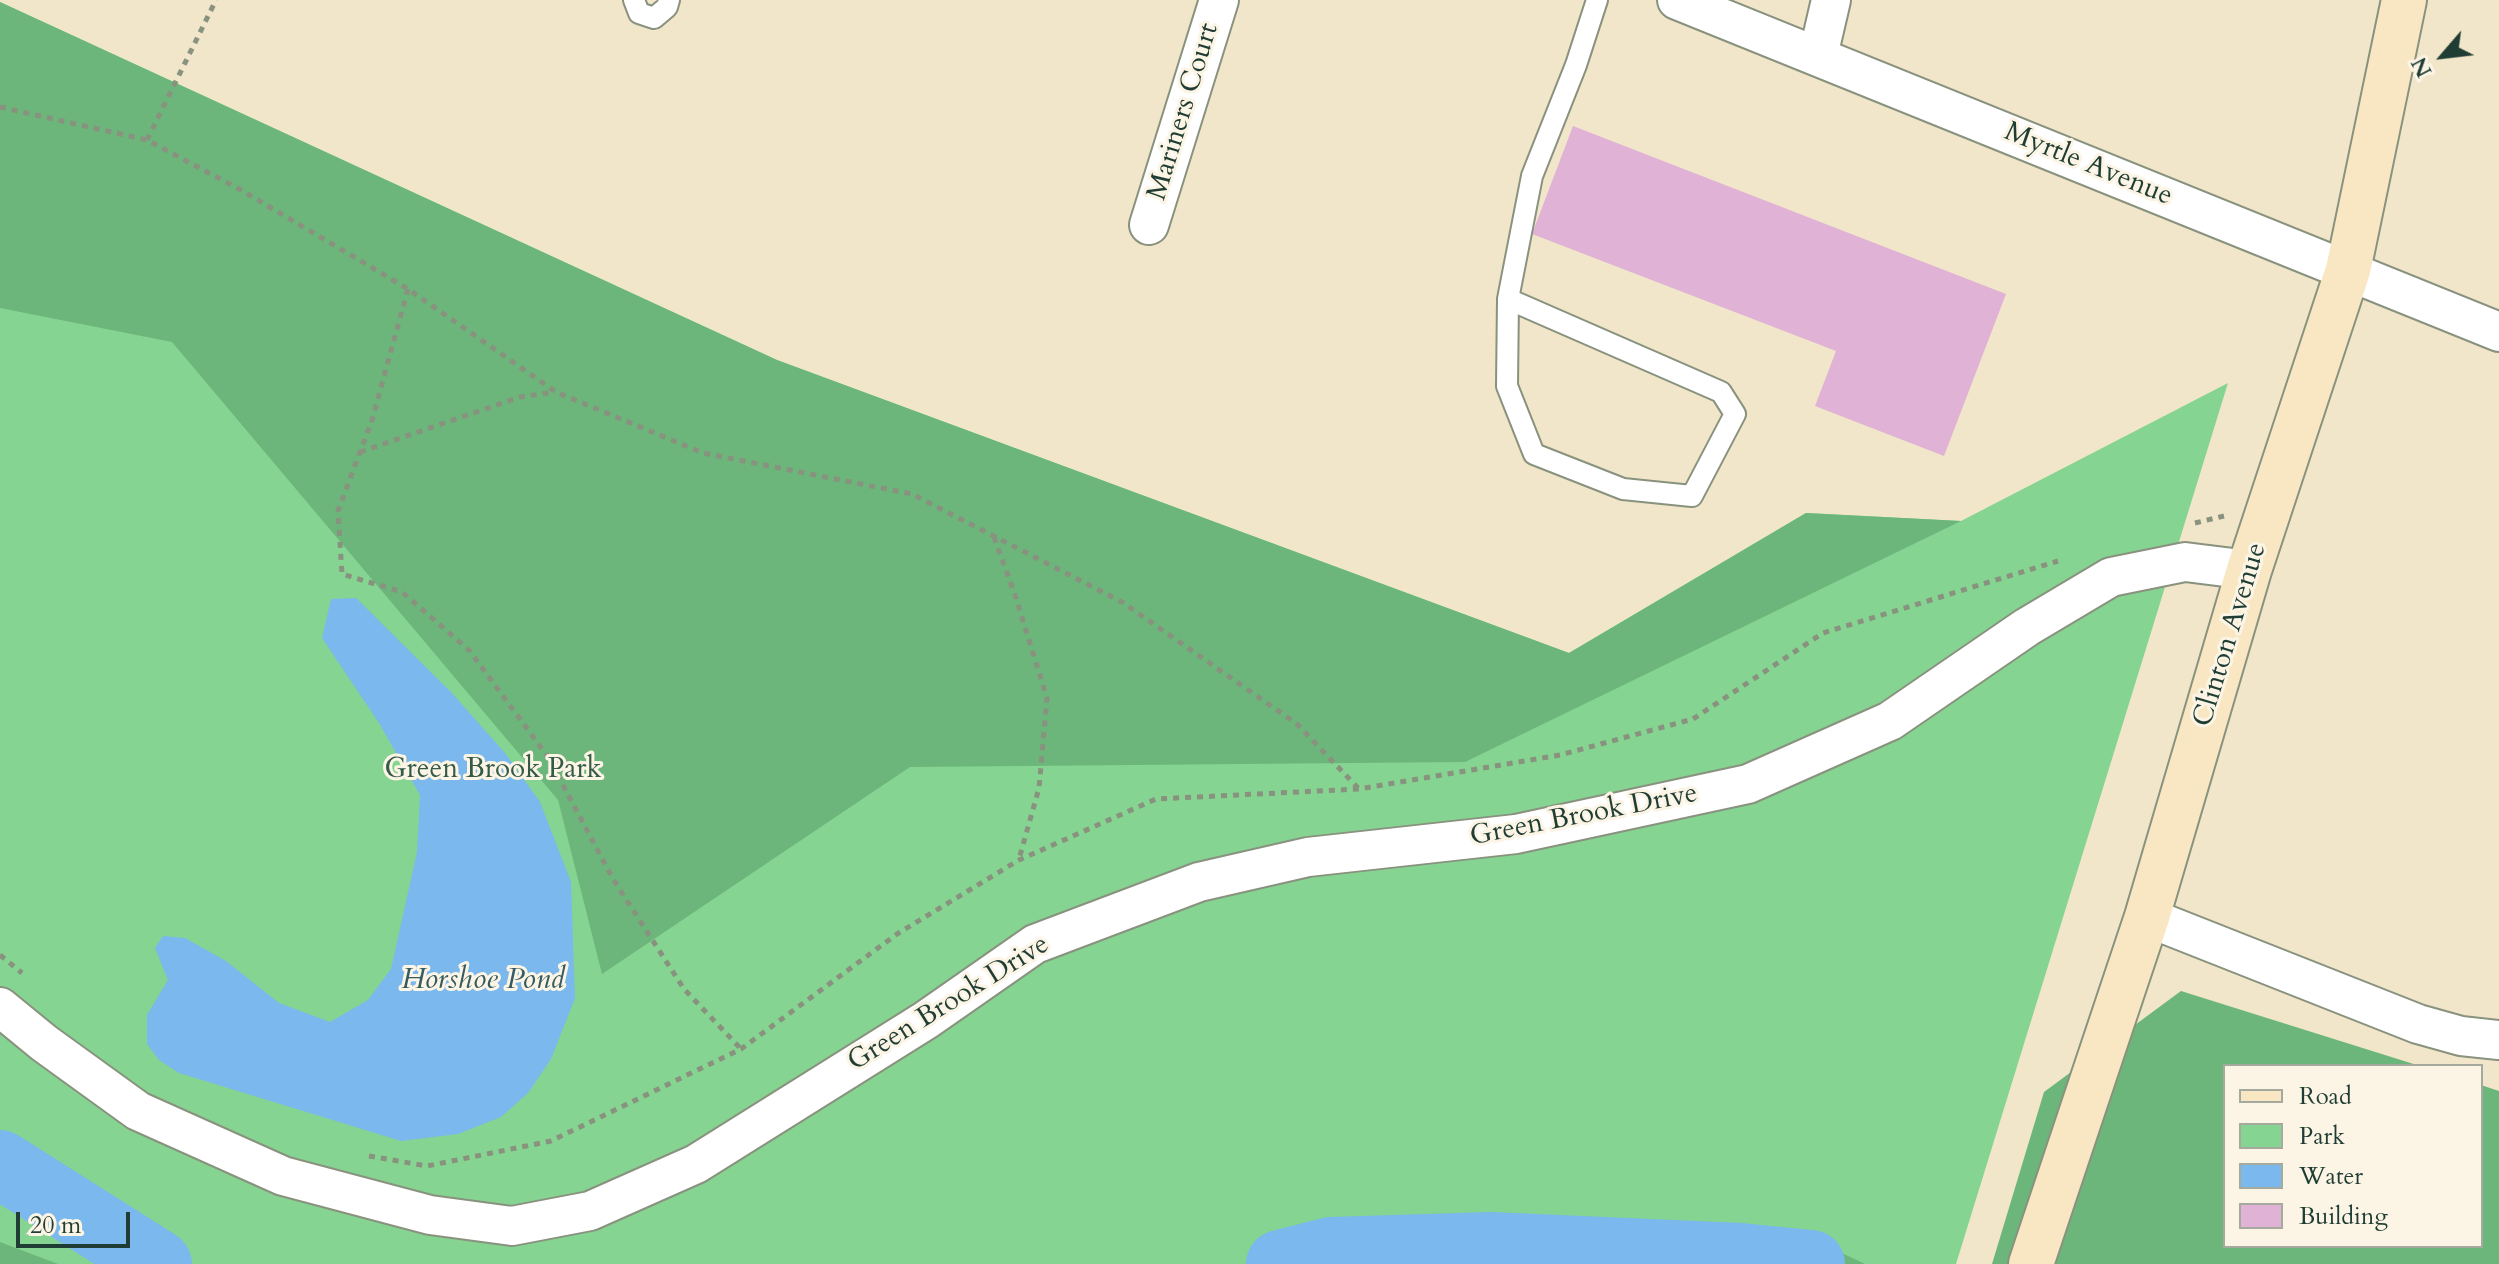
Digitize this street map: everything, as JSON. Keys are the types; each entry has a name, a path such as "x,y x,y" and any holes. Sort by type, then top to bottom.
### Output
{"street":[{"name":"Mariners Court","path":"1149,225 1219,0"},
{"name":"Myrtle Avenue","path":"1677,0 2499,332"},
{"path":"1818,56 1831,0"},
{"name":"Clinton Avenue","path":"2036,1248 2147,917 2249,570 2348,270 2404,0"},
{"name":"Green Brook Drive","path":"0,1007 138,1111 283,1176 430,1215 512,1226 590,1211 696,1164 926,1020 1035,944 1199,882 1308,857 1516,834 1748,784 1890,721 2027,627 2111,577 2185,562 2249,570"},
{"path":"2147,917 2418,1024 2461,1036 2499,1040"}],"lane":[{"path":"634,0 639,13 654,18 667,7 669,0"},
{"path":"1508,299 1721,392 1735,414 1692,496 1623,489 1534,454 1507,386 1508,299 1532,176 1576,65 1597,0"}],"path":[{"path":"147,140 216,0"},
{"path":"0,107 147,140 241,190 408,289 556,392 703,453 912,494 1122,602 1297,724 1359,789"},
{"path":"408,289 372,420 338,511 342,574 402,592 469,650 548,757 613,879 684,989 741,1049"},
{"path":"360,452 520,397 556,392"},
{"path":"2181,526 2272,505"},
{"path":"994,536 1047,698 1039,788 1019,860"},
{"path":"368,1156 427,1166 551,1141 741,1049 897,934 1019,860 1156,799 1359,789 1560,755 1693,719 1823,633 2061,560"},
{"path":"0,955 24,975"}],"green space":[{"name":"Green Brook Park","path":"0,2 777,360 1569,653 1806,513 1961,521 2228,383 1956,1264 0,1264"},
{"path":"0,2 777,360 1569,653 1806,513 1961,521 1465,762 910,767 602,974 558,800 172,342 0,308"},
{"path":"2181,991 2414,1064 2223,1064 2223,1248 2483,1248 2483,1086 2499,1091 2499,1264 1992,1264 2044,1092"},
{"path":"0,1242 58,1264 0,1264"},
{"path":"1831,1248 1865,1264 1809,1264"}],"water":[{"name":"Horshoe Pond","path":"356,598 451,692 505,753 540,802 571,882 575,998 551,1059 528,1093 501,1117 458,1134 401,1141 179,1073 159,1060 147,1044 147,1015 168,980 155,948 163,936 185,938 226,961 279,1003 330,1022 368,1000 391,969 417,852 420,795 379,723 322,638 331,599"}],"building":[{"path":"1573,126 2006,294 1944,456 1815,406 1836,351 1532,234"}],"waterway":[{"path":"0,1164 158,1264"},
{"path":"1280,1264 1331,1251 1490,1246 1741,1257 1811,1264"}]}
